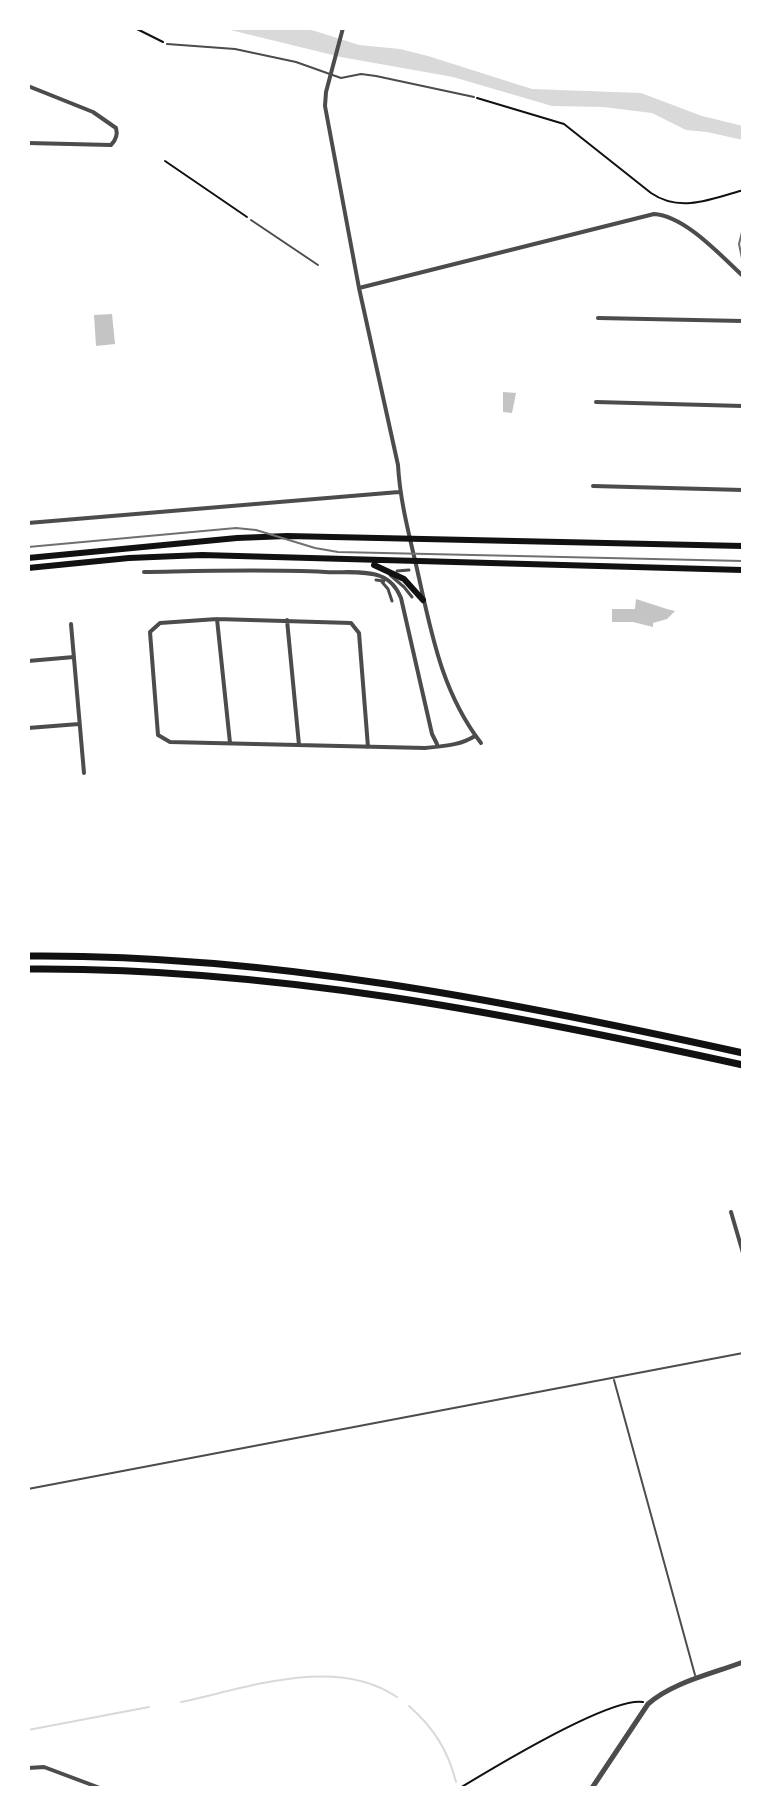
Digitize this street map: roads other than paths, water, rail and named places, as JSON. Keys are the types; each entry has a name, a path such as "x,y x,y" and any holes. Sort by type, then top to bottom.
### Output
{"highway":[{"path":"28,956 153,960 296,972 489,999 743,1053"},
{"path":"28,969 80,968 237,976 348,989 589,1031 743,1065"}],"main road":[{"path":"28,558 237,538 328,536 743,546"},
{"path":"28,568 129,558 202,555 359,562 543,563 743,570"},
{"path":"359,562 394,573 409,583 423,600"}],"street":[{"path":"342,28 325,106 359,288 398,465 399,492 423,600 446,681 457,706 481,743"},
{"path":"28,86 93,112 117,131 111,145 28,143"},
{"path":"359,288 654,214 668,215 682,223 743,276"},
{"path":"598,318 743,321"},
{"path":"596,402 743,406"},
{"path":"593,486 743,490"},
{"path":"28,523 399,492"},
{"path":"144,572 214,569 304,571 370,574 386,579 394,585 401,598 432,734 437,744"},
{"path":"399,569 409,570"},
{"path":"390,575 412,597"},
{"path":"376,580 383,581 392,601"},
{"path":"368,747 359,633 351,623 217,619 160,623 150,632 158,735 170,742 230,743 368,747 426,748 437,744 451,745 475,736"},
{"path":"217,619 230,743"},
{"path":"287,620 299,745"},
{"path":"71,624 84,773"},
{"path":"28,661 74,657"},
{"path":"28,728 79,724"},
{"path":"731,1212 743,1253"},
{"path":"592,1788 648,1704 669,1690 743,1662"},
{"path":"28,1768 44,1767 100,1788"}],"lane":[{"path":"167,44 235,49 296,62 341,78 361,74 474,97"},
{"path":"251,220 318,265"},
{"path":"28,1489 743,1353"},
{"path":"613,1378 696,1680"}],"waterway":[{"path":"181,1702 262,1683 319,1676 347,1678 373,1685 397,1697"},
{"path":"409,1706 438,1740 456,1782"},
{"path":"28,1730 149,1707"}],"tram line":[{"path":"743,228 739,244 743,263"},
{"path":"28,547 236,528 256,530 338,552 743,561"}]}
